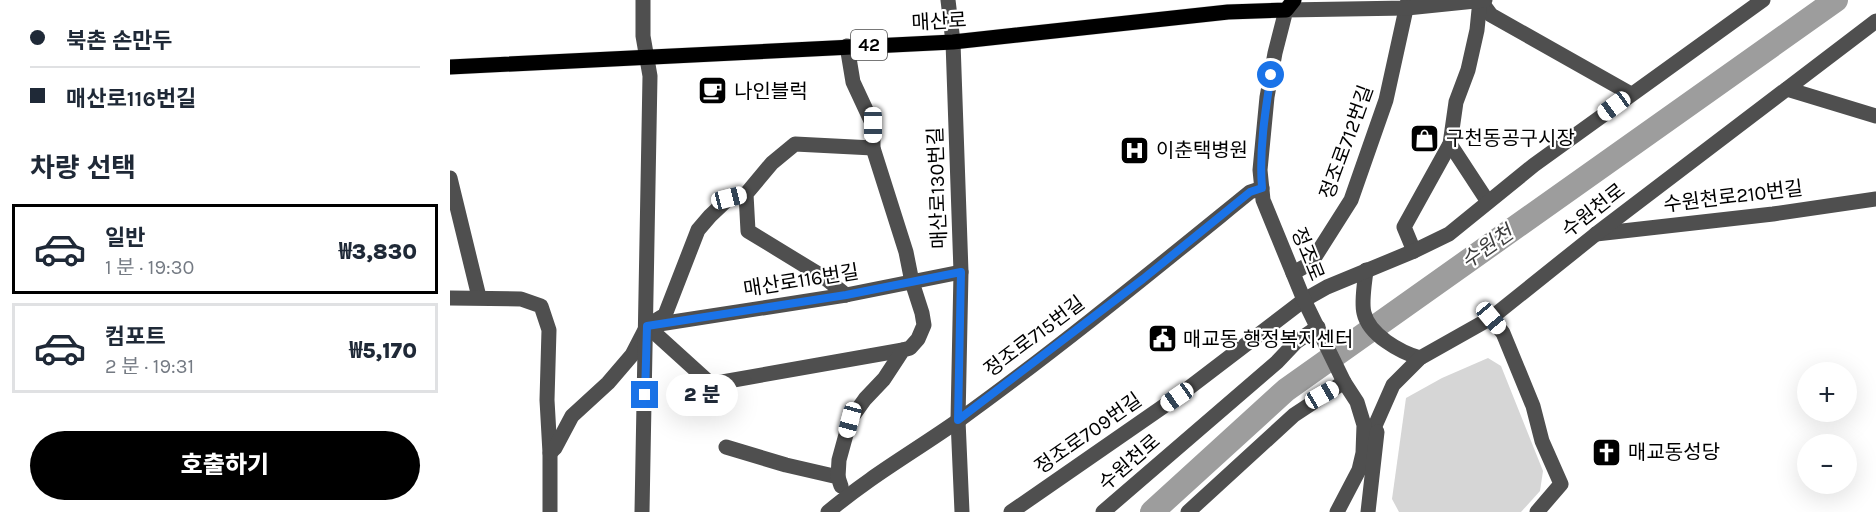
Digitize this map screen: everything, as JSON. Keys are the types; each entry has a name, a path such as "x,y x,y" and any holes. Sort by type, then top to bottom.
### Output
{"main road":[{"name":"매산로","path":"450,67 952,42 1230,6 1290,5"}],"street":[{"path":"642,512 650,76 643,36 643,0"},
{"name":"매산로130번길","path":"948,0 952,42 961,272 958,420 962,512"},
{"path":"1480,0 1491,15 1631,94"},
{"path":"1414,252 1404,227 1450,144 1456,102 1468,70 1477,30 1480,0"},
{"name":"매산로","path":"1290,5 1407,4 1485,0"},
{"path":"1304,300 1327,287 1414,252 1449,234 1534,165 1763,0"},
{"name":"정조로712번길","path":"1293,273 1311,263 1351,200 1386,100 1407,4"},
{"name":"정조로","path":"1290,5 1275,53 1267,98 1260,170 1263,200 1304,300 1343,379 1357,402 1364,425 1363,453 1359,470 1339,511"},
{"name":"수원천로","path":"1363,453 1393,385 1420,358 1491,318 1596,234 1876,21"},
{"path":"647,326 711,384 903,350 910,348 918,339 924,325 922,313 912,282 906,252 873,148 873,125 853,82 847,46"},
{"path":"1787,89 1876,116"},
{"path":"550,453 572,416 608,383 632,355 647,326 665,315 698,230 729,198 746,194 772,164 795,144 873,148"},
{"path":"1450,144 1488,202"},
{"path":"450,178 479,297"},
{"name":"정조로715번길","path":"828,512 891,464 958,420 1143,279 1250,192 1262,188"},
{"path":"746,194 748,231 825,278 846,295"},
{"name":"수원천로210번길","path":"1596,234 1876,200"},
{"path":"1366,270 1364,313 1371,326 1396,348 1420,358"},
{"name":"매산로116번길","path":"647,326 846,295 961,272"},
{"path":"450,298 521,299 541,306 549,330 547,424 550,453 550,512"},
{"name":"정조로709번길","path":"1011,512 1177,397 1304,300"},
{"path":"1491,318 1503,333 1533,406 1542,441 1561,484 1537,512"},
{"name":"수원천로","path":"1103,512 1296,342 1319,330"},
{"path":"845,498 838,477 839,460 850,420 865,399 884,379 903,350"},
{"path":"1188,512 1294,415 1343,379"},
{"path":"1368,512 1379,417"},
{"path":"726,447 786,465 838,477"}],"shaded area":[{"path":"1488,358 1501,366 1543,471 1540,491 1521,512 1399,512 1392,499 1406,398 1442,378"}],"waterway":[{"name":"수원천","path":"1152,512 1286,390 1836,0"}],"place":[{"name":"나인블럭","path":"713,91"},
{"name":"구천동공구시장","path":"1425,138"},
{"name":"이춘택병원","path":"1135,150"},
{"name":"매교동 행정복지센터","path":"1162,339"},
{"name":"매교동성당","path":"1607,452"}],"route":[{"path":"645,395 647,326 846,295 961,272 958,420 1143,279 1250,192 1262,188 1260,170 1262,144 1271,75"}]}
